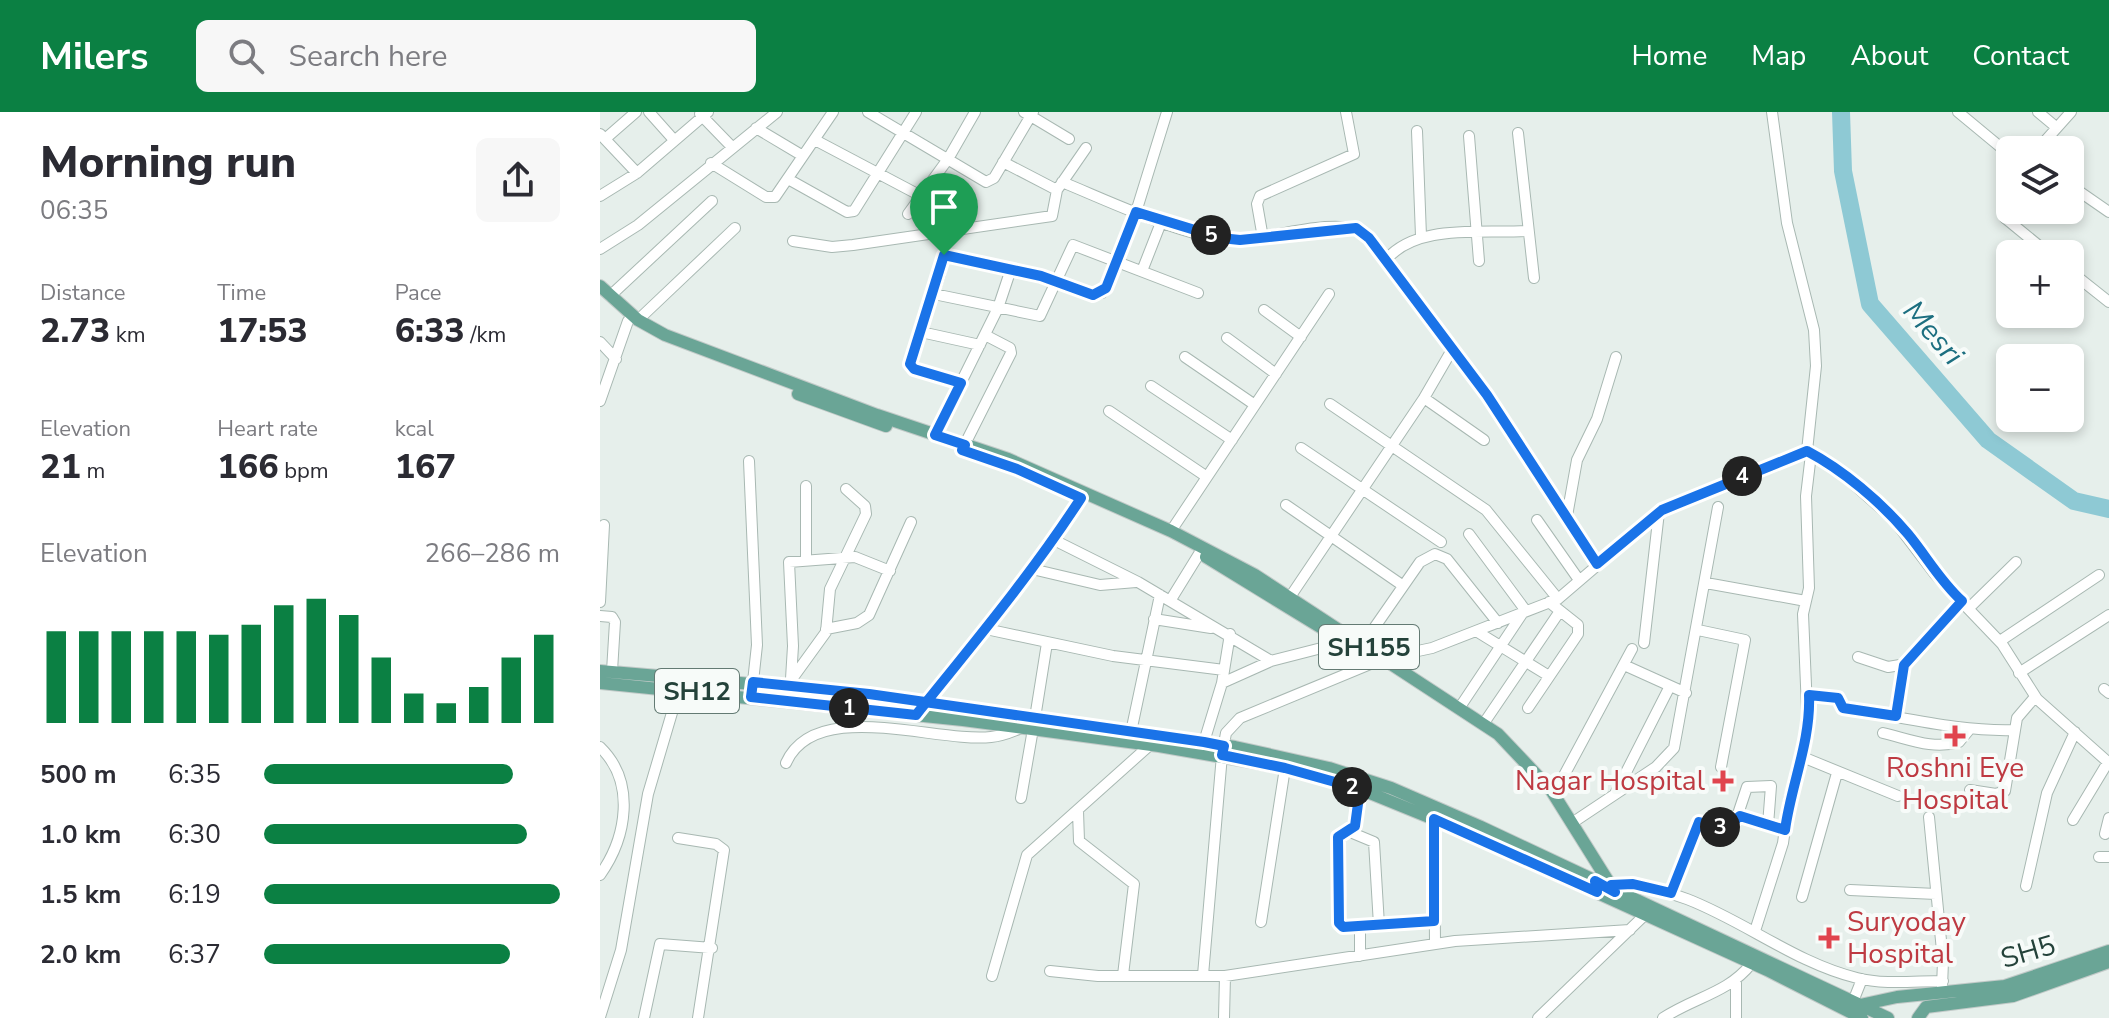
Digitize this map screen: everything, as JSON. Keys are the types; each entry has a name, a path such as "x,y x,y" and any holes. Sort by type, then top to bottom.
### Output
{"main road":[{"name":"SH155","path":"600,286 605,295 633,321 659,338 814,400 1018,466 1171,531 1290,597 1363,644 1490,737 1519,762 1538,783 1591,866 1596,887"},
{"name":"SH155","path":"633,321 964,448"},
{"name":"SH155","path":"1046,479 1199,554 1484,723 1531,765 1554,794 1615,893"},
{"path":"606,671 791,683 992,713 1031,725 1150,745 1272,753 1391,788 1596,887"},
{"name":"SH12","path":"600,683 1031,725"},
{"path":"1031,725 1131,732 1204,742 1223,751 1360,789 1615,893 1751,964 1888,1018"},
{"path":"1649,911 1857,1008"},
{"name":"SH5","path":"1857,1008 1942,987 2005,986 2109,951"},
{"name":"SH5","path":"1918,1018 1926,1007 2013,996 2109,962"}],"street":[{"path":"636,112 602,137 637,173"},
{"path":"649,112 674,140"},
{"path":"600,249 638,225 777,112"},
{"path":"711,163 771,198 788,179 833,112"},
{"path":"788,179 851,212 879,174 916,112"},
{"path":"944,255 1011,269 1099,294 1106,288 1136,212 1167,112"},
{"path":"1263,238 1257,204 1260,196 1354,154 1346,112"},
{"path":"1755,931 1785,830 1800,756 1808,733 1809,695 1803,639 1809,588 1806,496 1816,366 1814,330 1787,223 1772,112"},
{"path":"1958,112 1996,143"},
{"path":"2038,112 2056,127"},
{"path":"2049,136 2071,112"},
{"path":"870,113 986,182 994,178 1029,113 1069,139"},
{"path":"600,196 637,173 702,114 732,147"},
{"path":"908,214 948,159 970,114"},
{"path":"756,128 803,156"},
{"path":"1417,131 1421,236"},
{"path":"1518,133 1526,231 1534,278"},
{"path":"1469,136 1479,261"},
{"path":"815,140 921,196"},
{"path":"793,241 832,247 1052,216 1060,186 1086,148"},
{"path":"1003,162 1060,186 1221,238 1263,238 1349,227 1363,232 1453,348 1597,564"},
{"path":"2084,195 2109,212"},
{"path":"605,295 712,201"},
{"path":"1142,271 1162,220"},
{"path":"2012,224 2032,240"},
{"path":"600,401 633,321 735,228"},
{"path":"1385,261 1400,245 1421,236 1526,231"},
{"path":"948,232 934,294 912,367 961,383"},
{"path":"934,294 1040,316 1071,245 1198,293"},
{"path":"935,435 998,308 1011,269"},
{"path":"2084,282 2109,302"},
{"path":"1171,531 1329,294"},
{"path":"1264,310 1301,337"},
{"path":"921,332 982,340 1010,348 1011,353 964,448"},
{"path":"1227,338 1276,374"},
{"path":"600,342 616,359"},
{"path":"1290,597 1424,398 1453,348"},
{"path":"1185,357 1255,405"},
{"path":"1567,516 1577,460 1597,419 1616,357"},
{"path":"1151,386 1232,440"},
{"path":"1424,398 1484,440"},
{"path":"1330,404 1486,510 1560,611 1578,625 1578,634 1528,708"},
{"path":"1109,411 1207,477"},
{"path":"1301,448 1441,542"},
{"path":"1203,975 1223,751 1226,733 1240,718 1381,660 1432,648 1553,601 1659,512 1728,480 1809,452 1831,464 1894,520 1935,574 2000,641 2035,697 2109,763 2073,820"},
{"path":"749,461 757,629 751,697"},
{"path":"806,486 806,559"},
{"path":"791,683 826,629 830,589 867,509 846,489"},
{"path":"916,715 1032,569 1081,498"},
{"path":"1286,505 1402,585"},
{"path":"1572,823 1656,767 1674,748 1698,630 1718,507"},
{"path":"1644,643 1659,512"},
{"path":"1537,520 1579,580"},
{"path":"826,629 863,621 890,571 911,522"},
{"path":"600,602 604,525"},
{"path":"1469,534 1524,612"},
{"path":"1054,540 1138,582 1271,661"},
{"path":"1170,601 1199,554"},
{"path":"1363,644 1420,562 1440,555 1473,588 1498,623"},
{"path":"792,701 793,646 788,565 791,560 846,557 890,571"},
{"path":"1858,657 1888,667 1904,665 2016,562"},
{"path":"1032,569 1100,585 1138,582"},
{"path":"2000,641 2099,575"},
{"path":"1706,583 1806,601"},
{"path":"1131,732 1143,688 1160,595"},
{"path":"1484,723 1560,611"},
{"path":"1460,707 1524,612"},
{"path":"2019,673 2109,615"},
{"path":"600,616 612,617 615,622 606,671"},
{"path":"1154,619 1217,628"},
{"path":"986,629 1047,643 1224,670"},
{"path":"1698,630 1745,640 1721,767"},
{"path":"1476,631 1549,676"},
{"path":"1204,742 1222,683 1230,634"},
{"path":"1222,683 1271,661 1345,642"},
{"path":"1021,798 1047,643"},
{"path":"1554,794 1632,649"},
{"path":"1624,665 1686,693"},
{"path":"1896,716 1904,665"},
{"path":"1615,794 1670,686"},
{"path":"600,1017 621,950 648,794 679,689"},
{"path":"1809,695 1838,698 1843,708 1953,723 1969,730 2015,730"},
{"path":"1970,790 1996,794 2005,791 2017,718 2035,697"},
{"path":"786,763 801,741 828,729 853,727 989,737 1031,725"},
{"path":"1883,733 1917,744 1943,746 1959,742 1969,730"},
{"path":"2026,886 2047,793 2075,732"},
{"path":"992,976 1023,862 1150,745"},
{"path":"600,747 617,771 625,802 615,848 600,875"},
{"path":"1800,756 1898,796"},
{"path":"1261,922 1285,768"},
{"path":"1802,897 1837,773"},
{"path":"1671,893 1696,824 1703,821 1725,828 1737,817 1747,787 1771,786 1768,825"},
{"path":"1360,789 1355,826 1338,837 1339,923 1343,927 1434,921"},
{"path":"1078,811 1076,833 1079,841 1134,884 1123,975"},
{"path":"1737,817 1785,830"},
{"path":"1615,893 1633,884 1671,893 1840,973 1862,979 1942,987 1929,817"},
{"path":"2105,834 2109,818"},
{"path":"1434,819 1435,944"},
{"path":"1350,832 1374,842 1379,925"},
{"path":"678,838 716,844 724,850 712,948 698,1018"},
{"path":"1850,890 1936,894"},
{"path":"1538,1018 1649,911"},
{"path":"1360,926 1360,956"},
{"path":"1050,971 1225,976 1435,944 1577,931 1630,930"},
{"path":"644,1018 660,944 712,948"},
{"path":"1663,1018 1693,1000 1736,983 1751,964"},
{"path":"1224,1018 1225,976"},
{"path":"1857,1008 1862,979"},
{"path":"1736,983 1736,1018"}],"waterway":[{"name":"Mesri","path":"1841,112 1843,171 1870,304 1988,440 2074,501 2109,509"}],"place":[{"name":"Roshni Eye Hospital","path":"1955,736"},
{"name":"Nagar Hospital","path":"1723,781"},
{"name":"Suryoday Hospital","path":"1829,938"}],"route":[{"path":"944,255 936,290 910,364 914,369 961,383 935,435 965,445 962,450 1017,469 1081,498 1054,540 1001,610 925,703 916,715 751,697 753,682 869,694 925,703 992,713 1016,715 1158,737 1204,742 1224,746 1222,755 1285,768 1360,789 1355,826 1338,837 1339,923 1343,927 1434,921 1434,819 1597,892 1595,881 1615,892 1611,885 1633,884 1671,893 1699,822 1725,828 1740,816 1785,830 1789,800 1808,733 1809,695 1838,698 1843,708 1896,716 1904,665 1962,601 1935,574 1907,533 1882,508 1831,464 1807,451 1728,480 1662,510 1597,564 1487,395 1369,238 1356,228 1240,240 1221,238 1136,212 1106,288 1102,293 1093,295 1041,276 944,255"}]}
